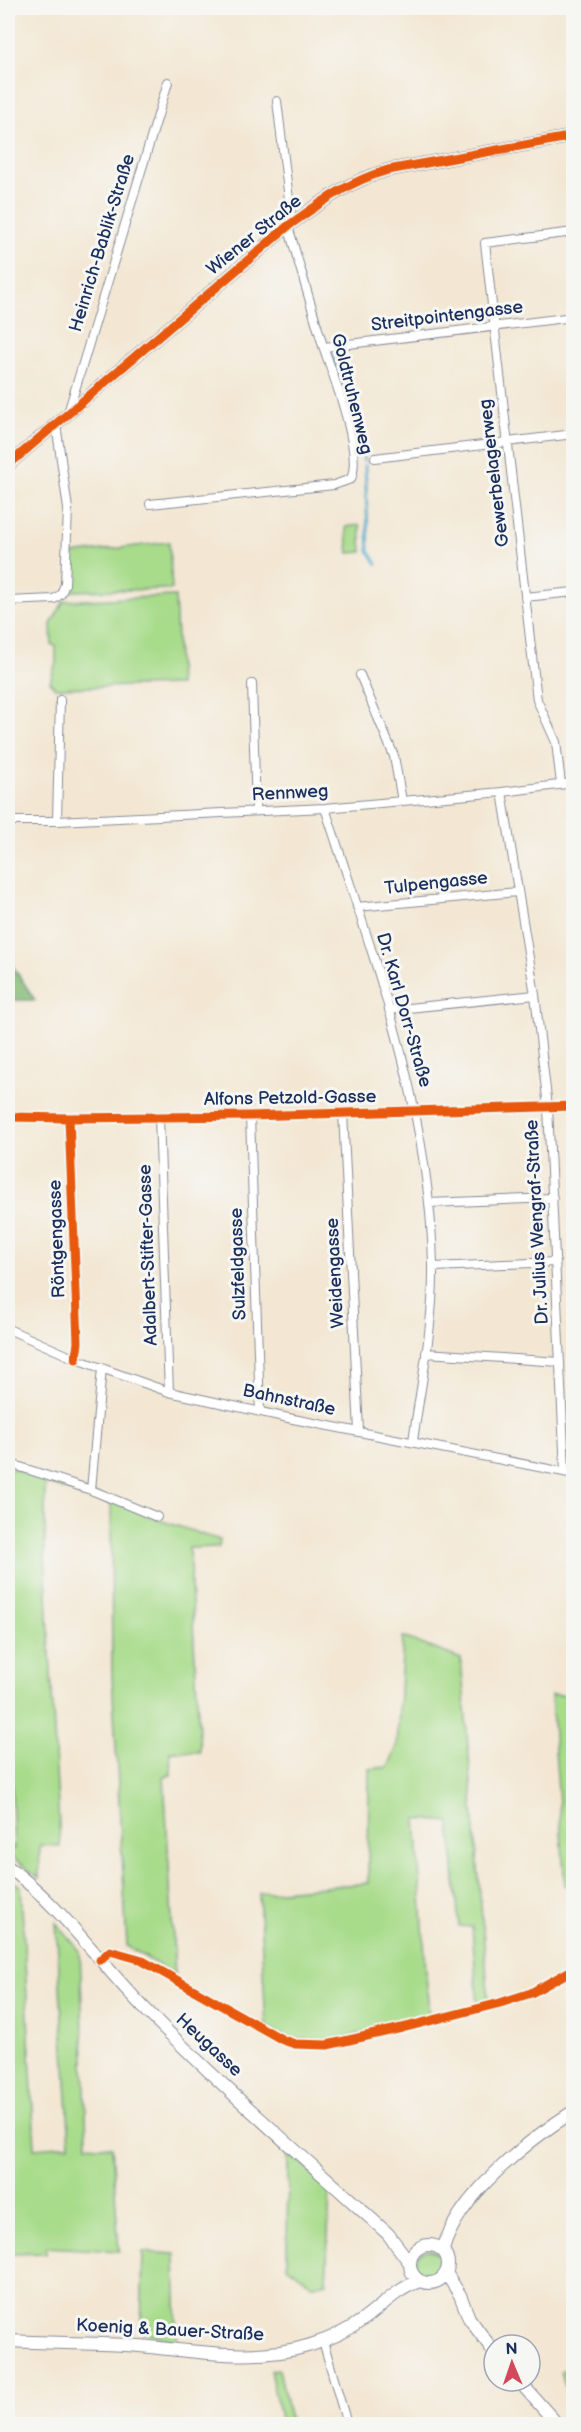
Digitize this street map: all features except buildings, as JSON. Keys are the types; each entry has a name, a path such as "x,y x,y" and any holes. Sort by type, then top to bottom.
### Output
{"street":[{"name":"Heinrich-Bablik-Straße","path":"68,414 168,82"},
{"name":"Goldtruhenweg","path":"150,504 334,485 351,479 354,471 353,449 338,388 324,347 290,225 277,101"},
{"name":"Wiener Straße","path":"8,465 290,225 334,193 372,175 573,136"},
{"name":"Gewerbelagerweg","path":"561,784 556,742 537,700 485,243 573,232"},
{"name":"Streitpointengasse","path":"324,347 573,317"},
{"path":"8,601 54,599 61,594 65,584 68,515 56,424"},
{"path":"375,458 573,434"},
{"path":"525,597 573,592"},
{"path":"360,675 394,756 402,801"},
{"path":"252,684 256,811"},
{"path":"57,821 60,700"},
{"name":"Rennweg","path":"8,820 57,821 325,808 502,792 573,783"},
{"name":"Dr. Julius Wengraf-Straße","path":"502,792 536,995 548,1107 560,1362 569,1473"},
{"name":"Dr. Karl Dorr-Straße","path":"325,808 389,1010 414,1111 429,1203 433,1267 426,1353 413,1441"},
{"name":"Tulpengasse","path":"357,907 518,892"},
{"path":"389,1010 536,995"},
{"name":"Alfons Petzold-Gasse","path":"8,1117 250,1116 573,1106"},
{"name":"Weidengasse","path":"343,1113 359,1431"},
{"name":"Sulzfeldgasse","path":"250,1116 260,1412"},
{"name":"Adalbert-Stifter-Gasse","path":"159,1117 169,1392"},
{"name":"Röntgengasse","path":"69,1118 78,1342 76,1359"},
{"path":"429,1203 554,1198"},
{"path":"433,1267 556,1262"},
{"name":"Bahnstraße","path":"8,1329 76,1359 169,1392 569,1473"},
{"path":"426,1353 560,1362"},
{"path":"91,1490 102,1368"},
{"path":"8,1463 91,1490 157,1517"},
{"name":"Heugasse","path":"8,1867 25,1879 55,1908 138,2003 184,2049 395,2241 410,2265"},
{"path":"453,2222 443,2250 448,2261 442,2277 429,2283 420,2281 414,2276 410,2265 422,2247 453,2222 502,2168 547,2129 573,2111"},
{"name":"Heugasse","path":"395,2241 422,2247"},
{"path":"422,2247 443,2250"},
{"name":"Koenig & Bauer-Straße","path":"388,2299 410,2265"},
{"path":"442,2277 460,2295 461,2302 482,2335"},
{"name":"Koenig & Bauer-Straße","path":"8,2341 125,2345 234,2354 284,2351 323,2340 364,2320 388,2299 420,2281"},
{"path":"323,2340 347,2424"},
{"path":"530,2393 557,2424"}],"green space":[{"path":"360,525 362,552 349,553 346,527"},
{"path":"169,542 172,589 70,591 72,554"},
{"path":"175,596 179,685 55,688 50,682 56,662 56,646 52,645 51,624 64,601"},
{"path":"8,962 10,962 35,1000 8,1000"},
{"path":"8,1467 92,1493 159,1520 220,1540 219,1547 189,1548 200,1752 170,1751 171,1775 164,1776 175,1975 127,1946 112,1676 111,1504 45,1483 45,1556 60,1846 40,1845 39,1878 8,1854 8,1845 14,1849 8,1673"},
{"path":"403,1637 461,1659 489,2004 478,2006 472,1927 459,1926 450,1822 416,1819 429,2018 328,2041 288,2039 266,2026 259,1893 368,1883 369,1769 388,1767 397,1747"},
{"path":"551,1695 566,1695 574,1792 573,1885 565,1886"},
{"path":"8,1878 21,1887 35,2148 70,2145 56,1923 80,1951 87,2145 112,2147 119,2251 46,2247 46,2253 8,2254"},
{"path":"288,2152 330,2188 326,2283 312,2284 287,2266"},
{"path":"429,2250 439,2254 443,2264 439,2274 429,2278 419,2274 415,2264 419,2254"},
{"path":"143,2252 175,2254 177,2342 141,2331"},
{"path":"574,2367 573,2417 561,2371"},
{"path":"279,2369 291,2424 281,2424 270,2370"}],"waterway":[{"path":"331,353 354,414 364,461"},
{"path":"365,465 369,551 377,564"}],"cycle path":[{"path":"8,465 288,226 335,194 360,180 388,170 574,136"},
{"path":"8,1117 250,1116 574,1106"},
{"path":"69,1118 78,1342 76,1359"},
{"path":"100,1960 110,1951 139,1959 283,2040 295,2044 327,2045 500,2003 531,1993 574,1969"}]}
